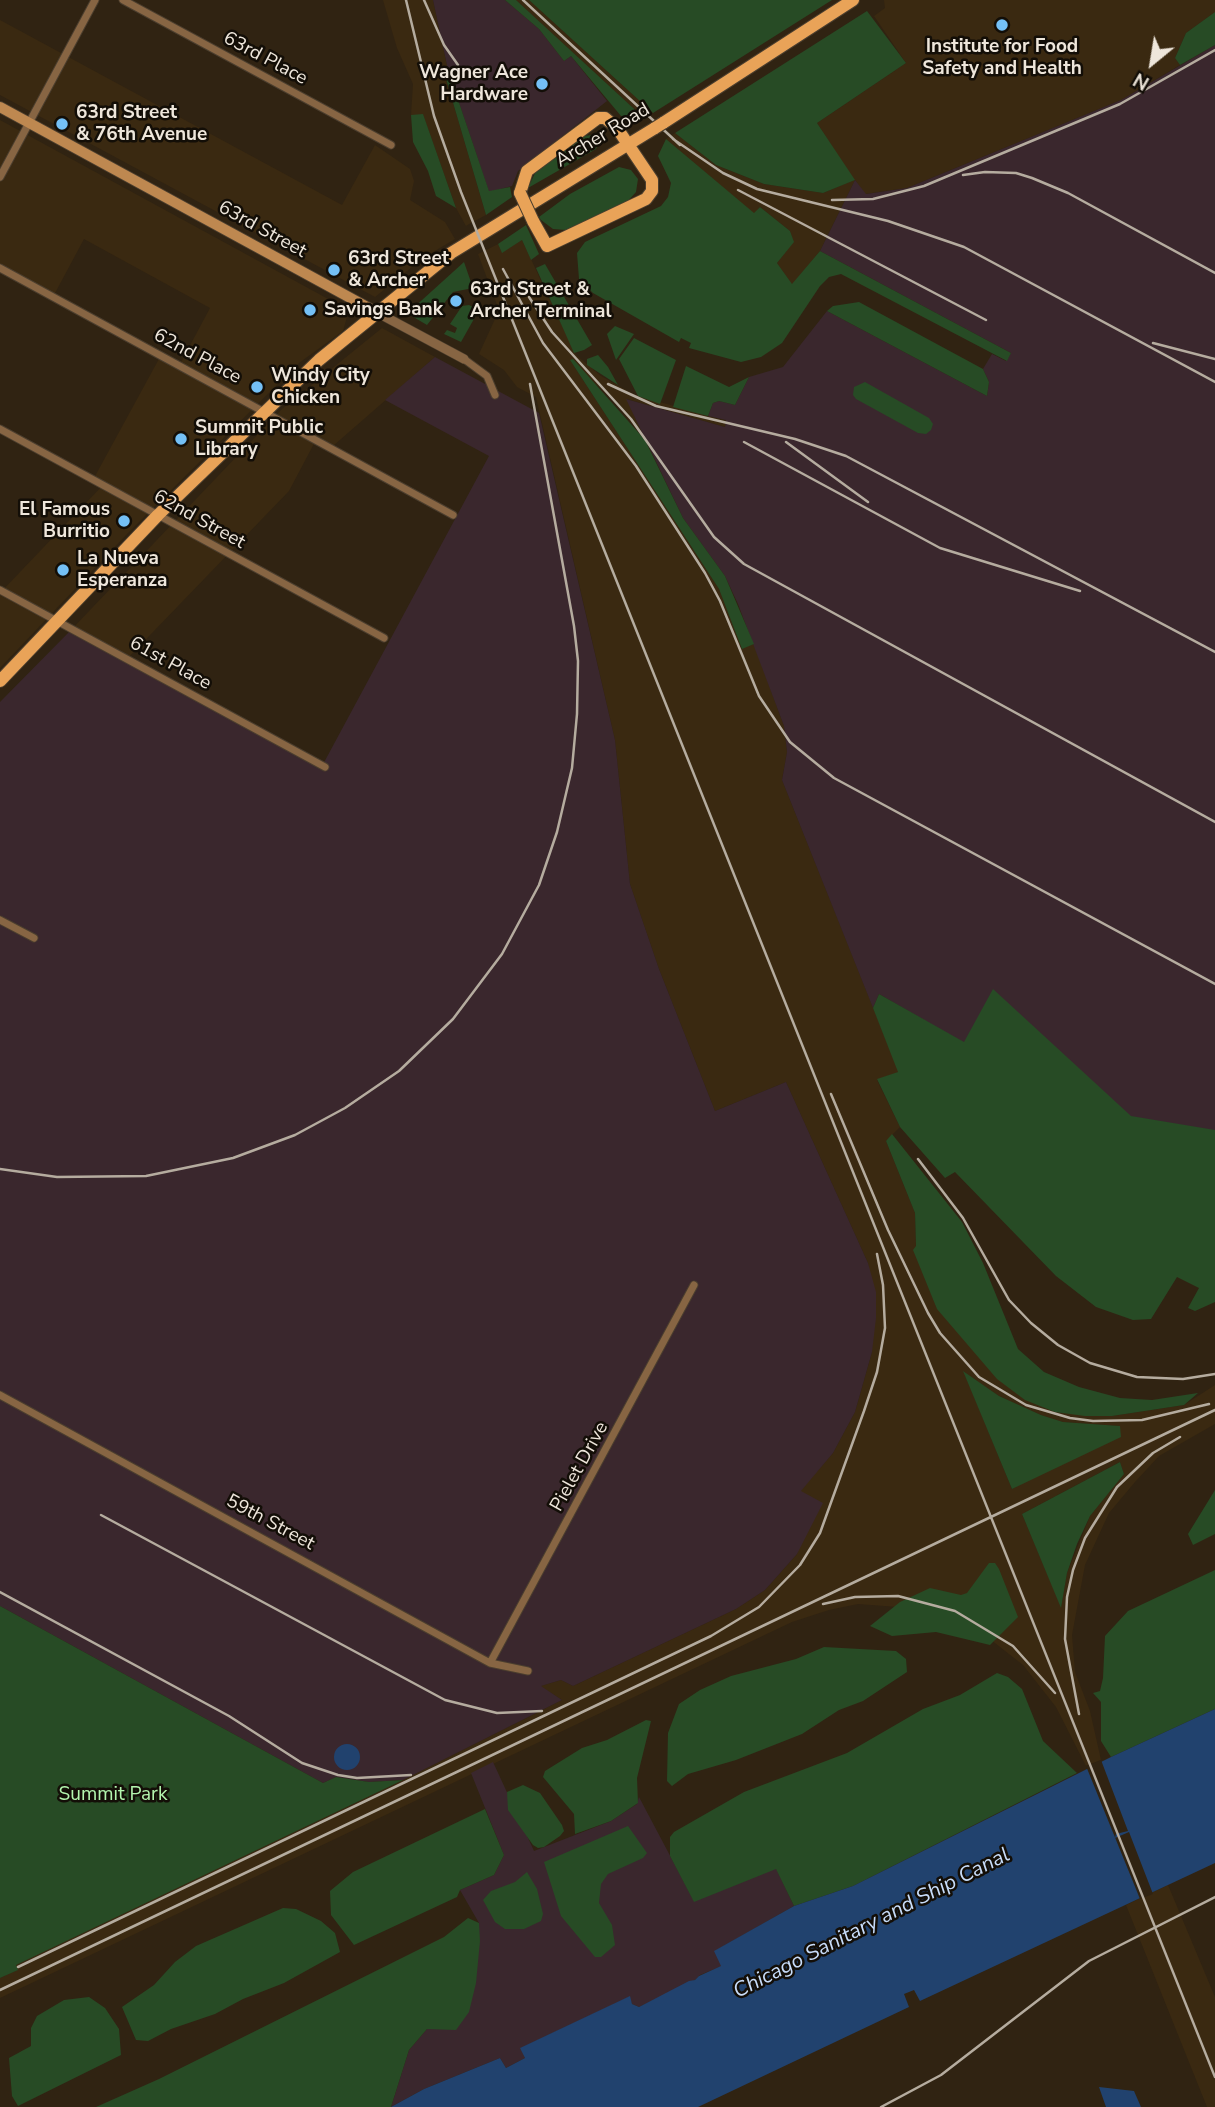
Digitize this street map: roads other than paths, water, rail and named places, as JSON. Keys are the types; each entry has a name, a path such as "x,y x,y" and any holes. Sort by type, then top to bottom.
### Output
{"main road":[{"name":"Archer Road","path":"0,681 158,515 264,411 319,360 451,253 659,125 853,0"},
{"name":"63rd Street","path":"0,107 378,313"},
{"path":"605,118 629,143 652,180 653,191 646,199 547,246 520,193 527,171 593,120 605,118"}],"street":[{"path":"0,177 95,0"},
{"name":"63rd Place","path":"123,0 391,145"},
{"name":"62nd Place","path":"0,268 453,515"},
{"name":"63rd Street","path":"378,313 464,359 487,376 495,395"},
{"name":"62nd Street","path":"0,429 384,638"},
{"name":"61st Place","path":"0,590 325,767"},
{"path":"0,920 34,938"},
{"name":"Pielet Drive","path":"490,1663 694,1285"},
{"name":"59th Street","path":"0,1395 490,1663 528,1671"}],"water":[{"name":"Chicago Sanitary and Ship Canal","path":"1215,1709 1215,1863 920,2001 914,1990 904,1994 909,2007 698,2107 391,2107 424,2089 500,2058 506,2068 525,2058 520,2048 630,1996 632,2004 639,2007 695,1980 721,1966 714,1951 794,1906 853,1886 1111,1757"},
{"path":"347,1744 356,1748 360,1757 356,1766 347,1770 338,1766 334,1757 338,1748"},
{"path":"1099,2087 1134,2091 1141,2107 1106,2107"}],"railway":[{"path":"406,0 434,116 461,192 1215,2077"},
{"path":"424,0 444,45 458,65"},
{"path":"523,0 680,145"},
{"path":"832,200 873,199 924,186 1120,104 1215,50"},
{"path":"673,139 723,173 757,189 888,221 964,247 1215,382"},
{"path":"963,175 985,172 1016,173 1032,178 1068,193 1215,273"},
{"path":"738,190 986,320"},
{"path":"503,269 543,343 636,466 705,573 720,601 759,696 790,742 834,778 1215,984"},
{"path":"529,297 552,332 631,419 714,537 744,564 1215,822"},
{"path":"1153,343 1215,359"},
{"path":"0,1169 57,1177 146,1176 233,1158 295,1135 345,1108 399,1071 453,1019 502,954 539,885 557,832 572,768 577,714 578,661 574,626 530,384"},
{"path":"608,384 656,406 795,439 846,456 1215,652"},
{"path":"744,442 940,548 1080,591"},
{"path":"786,442 868,502"},
{"path":"831,1094 888,1230 928,1313 940,1333 979,1377 1026,1405 1070,1418 1093,1421 1142,1420 1209,1404"},
{"path":"918,1159 963,1218 1009,1300 1058,1345 1090,1363 1137,1377 1183,1379 1215,1374"},
{"path":"18,1967 711,1636 759,1607 800,1565 820,1533 864,1411 877,1372 885,1328 883,1285 877,1254"},
{"path":"0,1990 1215,1410"},
{"path":"1079,1714 1065,1639 1067,1597 1073,1570 1085,1538 1117,1487 1153,1453 1180,1437"},
{"path":"101,1515 445,1700 497,1713 542,1711"},
{"path":"0,1592 229,1716 302,1763 338,1775 357,1778 411,1775"},
{"path":"823,1604 855,1597 898,1596 955,1611 1013,1646 1055,1693"},
{"path":"881,2107 941,2075 1089,1961 1215,1897"}],"place":[{"name":"Institute for Food Safety and Health","path":"1002,25"},
{"name":"Wagner Ace Hardware","path":"542,84"},
{"name":"63rd Street & 76th Avenue","path":"62,124"},
{"name":"63rd Street & Archer","path":"334,270"},
{"name":"63rd Street & Archer Terminal","path":"456,301"},
{"name":"Savings Bank","path":"310,310"},
{"name":"Windy City Chicken","path":"257,387"},
{"name":"Summit Public Library","path":"181,439"},
{"name":"El Famous Burritio","path":"124,521"},
{"name":"La Nueva Esperanza","path":"63,570"}],"park label":[{"name":"Summit Park","path":"113,1795"}]}
